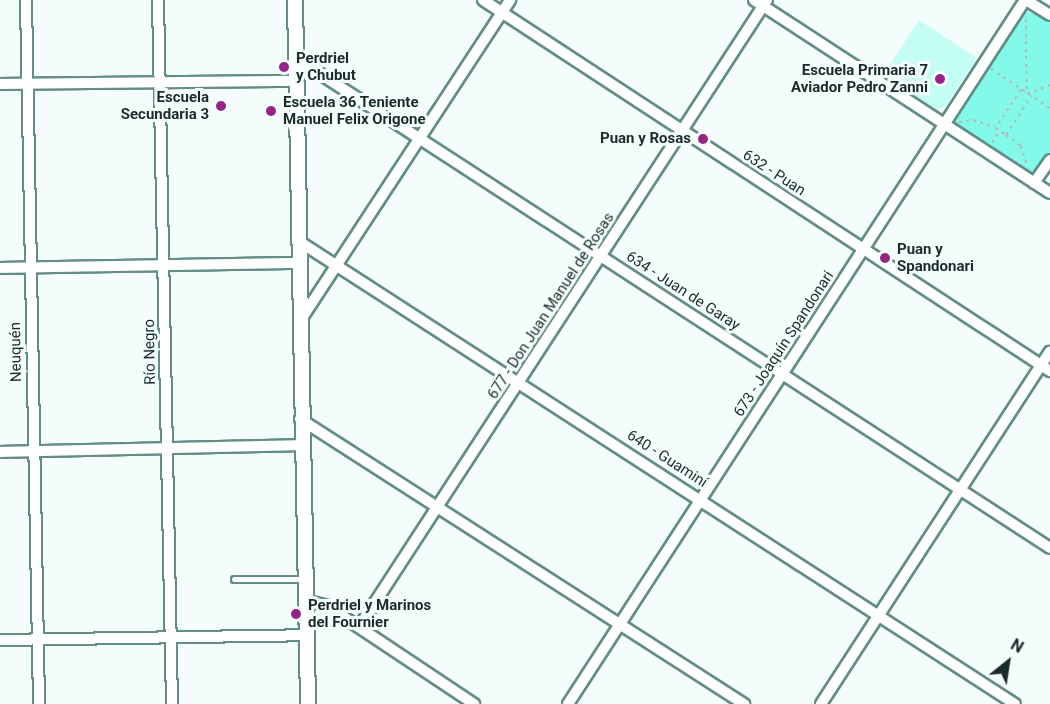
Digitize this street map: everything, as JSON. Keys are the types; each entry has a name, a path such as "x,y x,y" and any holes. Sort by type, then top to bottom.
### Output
{"main road":[{"path":"295,0 300,242 300,419 308,704"}],"street":[{"name":"Neuquén","path":"26,0 29,267 39,704"},
{"name":"Río Negro","path":"158,0 172,704"},
{"name":"632 - Puan","path":"483,0 1046,368"},
{"path":"300,321 510,0"},
{"path":"1025,0 1050,15"},
{"name":"673 - Joaquín Spandonari","path":"568,704 1025,0"},
{"path":"762,2 1050,194"},
{"name":"677 - Don Juan Manuel de Rosas","path":"359,627 601,256 762,2"},
{"name":"634 - Juan de Garay","path":"296,64 420,138 1050,548"},
{"path":"0,84 296,81"},
{"path":"1034,183 1050,160"},
{"name":"640 - Guaminí","path":"300,242 338,262 1015,704"},
{"path":"0,268 300,263"},
{"path":"821,704 961,490 1046,368 1050,352"},
{"path":"300,419 438,504 744,704"},
{"path":"0,452 301,445"},
{"path":"304,600 327,606 474,704"},
{"path":"0,640 306,635"}],"lane":[{"path":"234,579 304,579"}],"path":[{"path":"1025,12 1027,94"},
{"path":"983,63 1050,108"},
{"path":"1027,94 1050,85"},
{"path":"996,128 1021,90"},
{"path":"1005,135 1031,96"},
{"path":"944,125 973,120 1000,130 1021,146 1034,183"},
{"path":"986,152 1000,130"}],"shaded area":[{"path":"919,20 977,58 945,107 937,110 883,75"}],"green space":[{"path":"1024,10 1050,21 1050,153 1034,178 954,126 953,119"}],"place":[{"name":"Perdriel y Chubut","path":"284,67"},
{"name":"Escuela Primaria 7 Aviador Pedro Zanni","path":"940,79"},
{"name":"Escuela Secundaria 3","path":"221,106"},
{"name":"Escuela 36 Teniente Manuel Felix Origone","path":"271,111"},
{"name":"Puan y Rosas","path":"703,139"},
{"name":"Puan y Spandonari","path":"885,258"},
{"name":"Perdriel y Marinos del Fournier","path":"296,614"}]}
